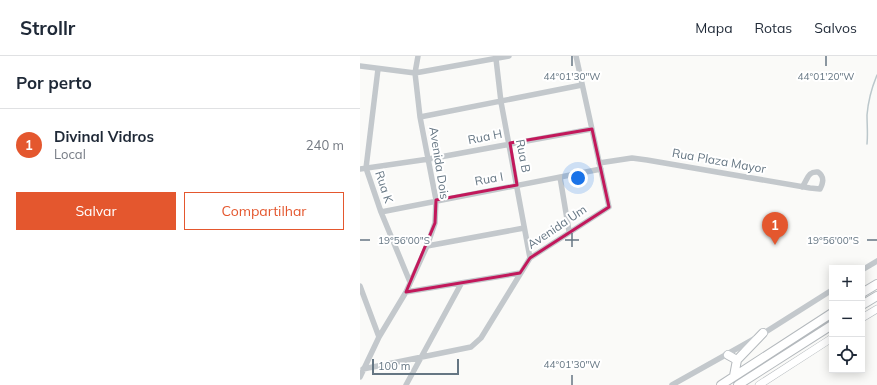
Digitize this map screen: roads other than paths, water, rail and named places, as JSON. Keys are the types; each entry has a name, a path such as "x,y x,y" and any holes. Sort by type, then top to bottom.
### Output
{"highway":[{"path":"865,291 877,284"},
{"path":"865,303 877,296"},
{"path":"721,385 829,315"},
{"path":"738,385 829,327"},
{"path":"734,376 737,360 764,333"},
{"path":"728,355 737,360"}],"main road":[{"path":"865,316 877,309"},
{"path":"759,385 829,340"}],"street":[{"name":"Avenida Dois","path":"360,377 379,337 406,292 427,246 435,223 436,200 420,117 415,73 418,56"},
{"path":"360,66 415,73 509,56"},
{"name":"Avenida Um","path":"364,369 471,348 481,338 530,258 569,231 609,207 576,56"},
{"name":"Rua B","path":"496,59 501,102 510,143 530,258"},
{"name":"Rua K","path":"378,69 366,168 381,212 410,282"},
{"path":"420,117 582,85"},
{"name":"Rua H","path":"360,169 429,159 592,129"},
{"name":"Rua Plaza Mayor","path":"600,166 632,158 802,187 820,189 823,183 823,177 818,172 810,173 802,187"},
{"name":"Rua I","path":"381,212 436,200 560,177 600,166"},
{"path":"560,177 569,231"},
{"path":"427,246 524,228"},
{"path":"865,268 877,261"},
{"path":"406,292 520,273"},
{"path":"406,385 461,284"},
{"path":"360,286 379,337"},
{"path":"672,385 728,355 829,292"}],"waterway":[{"path":"867,144 867,115 869,100 877,75"}],"place":[{"name":"Divinal Vidros","path":"775,245"}]}
